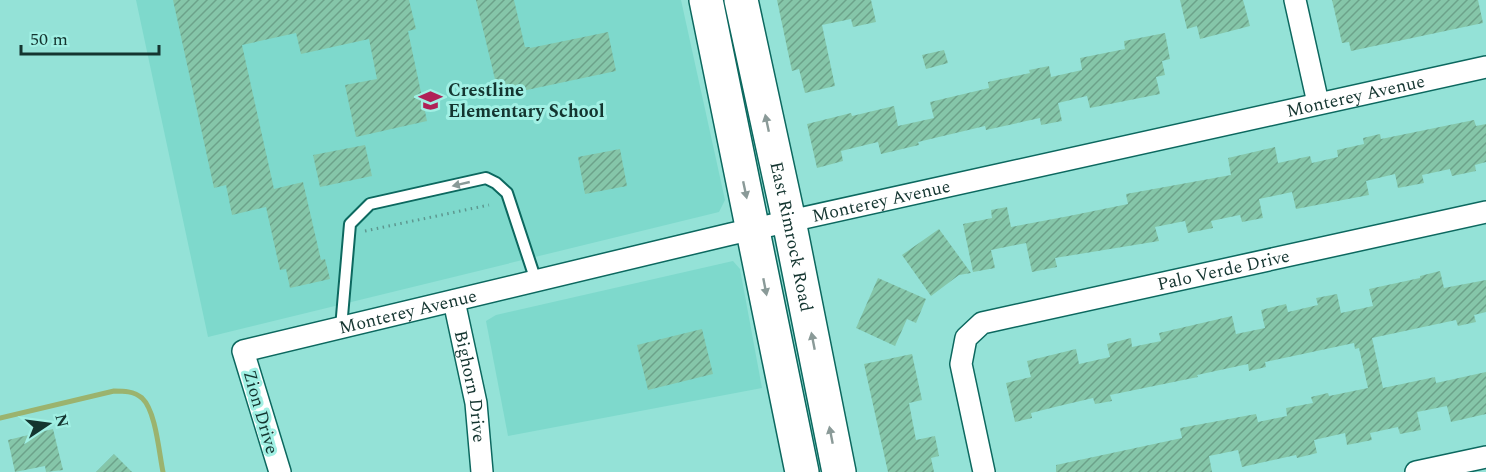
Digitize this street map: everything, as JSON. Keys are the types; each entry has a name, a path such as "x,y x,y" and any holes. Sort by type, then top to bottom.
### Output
{"main road":[{"name":"East Rimrock Road","path":"706,0 802,472"},
{"name":"East Rimrock Road","path":"741,0 789,221 839,472"}],"street":[{"path":"1295,0 1318,103"},
{"name":"Monterey Avenue","path":"243,351 789,221 1486,67"},
{"name":"Palo Verde Drive","path":"984,472 962,364 966,338 982,323 1486,212"},
{"name":"Bighorn Drive","path":"454,301 476,403 482,472"},
{"name":"Zion Drive","path":"243,351 280,472"},
{"path":"1416,472 1486,457"}],"lane":[{"path":"341,328 350,224 370,204 486,178 507,193 536,281"}],"path":[{"path":"350,224 365,231 489,204"}],"shaded area":[{"name":"Crestline Elementary School","path":"136,0 681,0 725,200 719,212 208,337"},
{"path":"733,261 740,269 762,388 508,436 486,321 496,315"}],"building":[{"path":"173,0 409,0 416,29 408,31 427,121 356,137 345,85 377,79 369,39 301,54 296,33 242,45 274,189 303,182 321,260 325,259 330,279 290,288 286,269 280,270 266,207 232,215 226,185 214,188"},
{"path":"476,0 514,0 525,47 530,48 608,32 616,71 499,96"},
{"path":"777,0 871,0 876,22 853,27 851,19 822,25 835,86 805,93 799,69 792,71"},
{"path":"1180,0 1243,0 1250,26 1200,39 1197,26 1187,29"},
{"path":"1332,0 1478,0 1483,23 1351,51 1349,42 1342,43"},
{"path":"1165,33 1170,59 1162,61 1165,75 1156,77 1160,94 1090,108 1087,96 1058,103 1062,121 1041,125 1040,118 986,130 985,126 918,142 919,145 881,154 878,142 841,151 843,161 817,168 807,124 851,113 852,116 894,106 898,126 934,118 930,102 989,88 988,82 1030,73 1029,70 1049,66 1051,77 1082,70 1080,58 1125,49 1124,41"},
{"path":"944,50 948,63 926,69 922,55"},
{"path":"1474,120 1476,126 1486,124 1486,162 1475,165 1476,171 1452,176 1450,169 1422,175 1424,183 1398,188 1395,174 1366,181 1369,195 1296,209 1292,192 1259,199 1263,218 1242,222 1240,215 1211,221 1213,228 1188,233 1185,221 1155,227 1159,241 1055,258 1057,267 1032,272 1026,243 991,250 995,268 973,272 963,224 992,218 991,210 1007,207 1011,227 1128,204 1126,194 1231,175 1228,158 1275,147 1278,163 1310,156 1312,163 1338,157 1337,150 1364,144 1363,138 1380,134 1381,139"},
{"path":"365,145 372,176 320,187 313,155"},
{"path":"620,149 627,186 585,194 578,157"},
{"path":"939,229 971,273 959,275 931,296 902,255"},
{"path":"1440,271 1444,288 1486,280 1486,312 1474,315 1476,322 1458,326 1456,320 1372,338 1383,388 1435,377 1436,383 1486,372 1486,414 1451,422 1447,406 1417,412 1421,430 1400,434 1398,427 1370,433 1372,440 1347,445 1345,433 1314,440 1317,453 1297,458 1296,455 1242,467 1238,450 1209,456 1212,472 1056,472 1056,465 1182,438 1180,428 1256,414 1258,422 1287,416 1286,408 1313,403 1311,397 1328,393 1329,396 1368,388 1359,348 1355,349 1354,343 1265,362 1266,367 1249,371 1248,364 1110,395 1112,401 1095,404 1093,398 1031,413 1032,418 1015,422 1006,383 1031,377 1027,361 1076,349 1079,364 1110,357 1107,344 1131,338 1132,347 1161,341 1159,333 1232,316 1236,334 1265,328 1261,310 1286,304 1288,312 1318,305 1316,298 1337,294 1341,313 1373,306 1369,289 1420,278 1420,276"},
{"path":"878,278 926,299 916,323 907,319 895,346 856,328"},
{"path":"702,329 713,374 648,390 637,345"},
{"path":"912,354 922,400 909,403 916,440 935,436 939,456 931,458 934,472 888,472 864,364"},
{"path":"53,429 63,470 46,472 45,466 15,472 8,440"},
{"path":"114,454 132,472 96,472"}],"waterway":[{"path":"0,418 114,391 132,393 142,398 151,412 163,472"}],"place":[{"name":"Crestline Elementary School","path":"430,100"}]}
